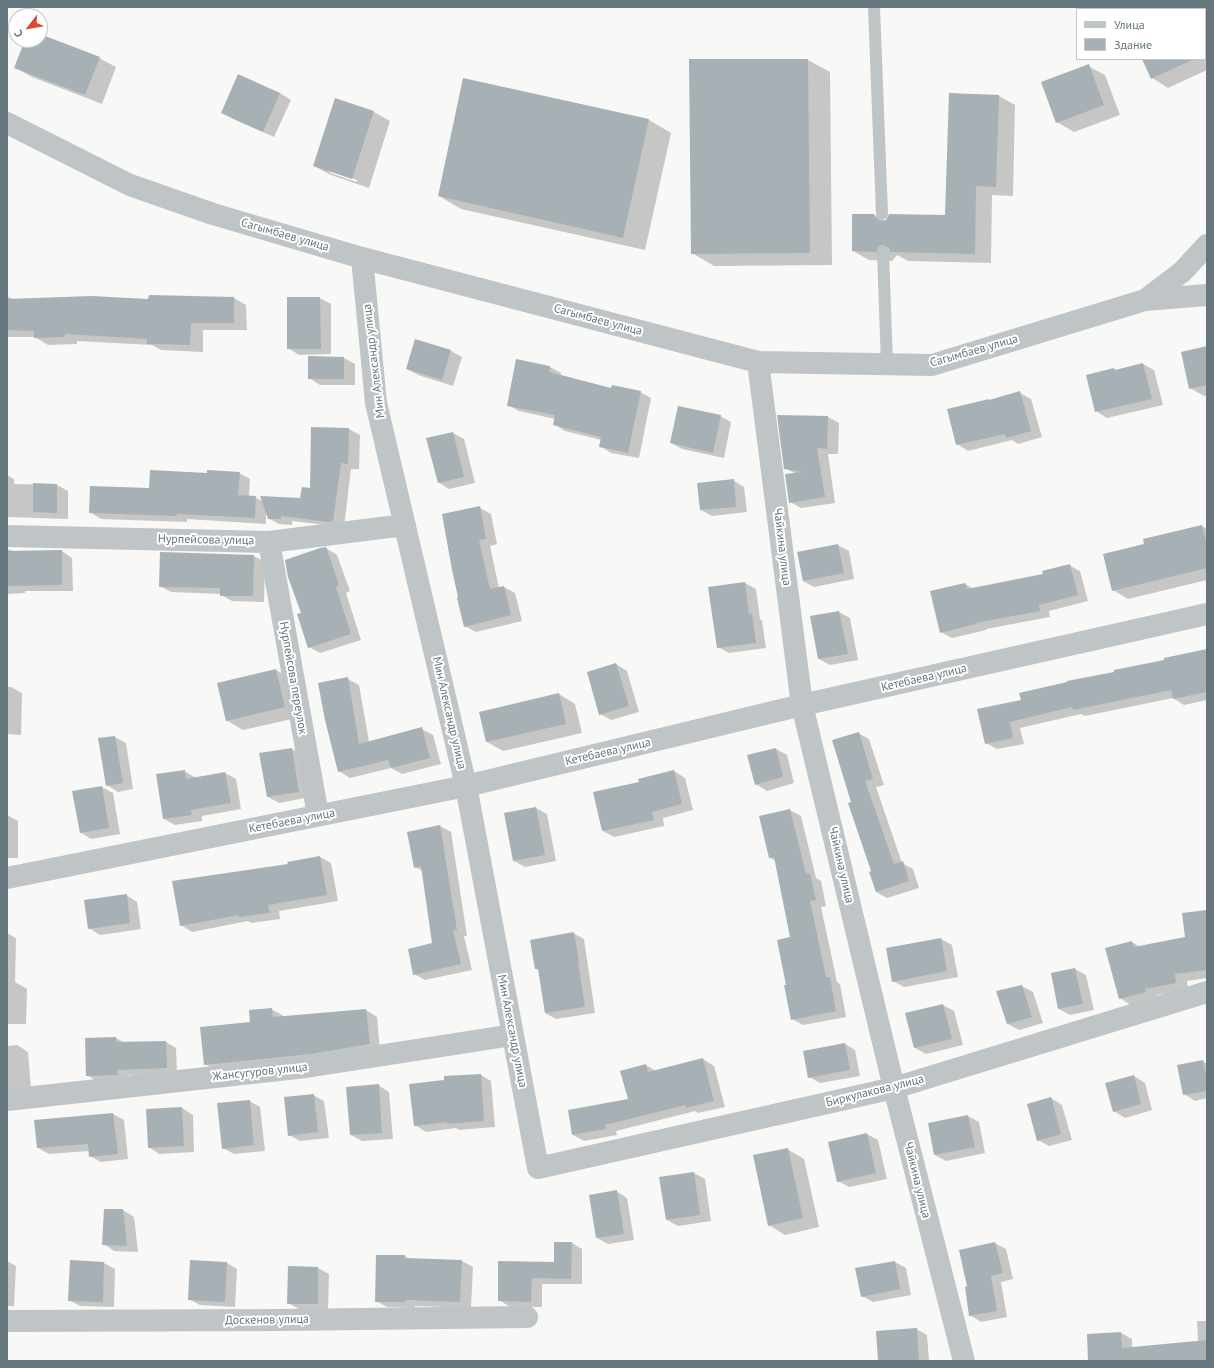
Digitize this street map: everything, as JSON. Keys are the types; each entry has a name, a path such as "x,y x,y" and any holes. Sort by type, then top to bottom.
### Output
{"street":[{"name":"Сагымбаев улица","path":"7,123 130,185 213,214 362,258 758,362 932,365 1145,300 1207,295"},
{"path":"1145,300 1182,272 1207,245"},
{"name":"Мин Александр улица","path":"362,258 376,404 466,786 538,1168"},
{"name":"Чайкина улица","path":"758,362 802,705 894,1088 964,1361"},
{"name":"Нурпейсова улица","path":"7,536 268,542 405,525"},
{"name":"Нурпейсова переулок","path":"268,542 318,815"},
{"name":"Кетебаева улица","path":"7,878 466,786 802,705 1207,614"},
{"name":"Биркулакова улица","path":"538,1168 894,1088 1207,992"},
{"name":"Жансугуров улица","path":"7,1100 306,1068 513,1035"},
{"name":"Доскенов улица","path":"7,1321 527,1317"}],"lane":[{"path":"874,7 882,214"},
{"path":"883,252 887,364"}],"building":[{"path":"48,37 100,57 85,95 14,68 22,48 48,48"},
{"path":"689,59 808,59 810,253 691,254"},
{"path":"1142,60 1192,60 1151,79"},
{"path":"1089,64 1104,105 1056,123 1041,82"},
{"path":"238,74 280,93 263,132 221,113"},
{"path":"463,78 649,119 623,238 438,196"},
{"path":"949,93 999,95 996,187 976,186 975,254 890,252 889,248 883,245 879,246 876,252 852,251 852,214 874,214 876,218 882,221 886,220 889,214 945,215"},
{"path":"335,98 374,111 352,179 313,166"},
{"path":"149,295 234,297 234,323 191,323 190,345 147,344 147,339 65,334 65,337 34,338 34,331 7,330 7,299 92,296 148,299"},
{"path":"287,297 320,297 321,349 287,349"},
{"path":"415,339 451,350 442,380 406,369"},
{"path":"1207,346 1207,385 1189,389 1181,352"},
{"path":"308,356 344,357 344,379 308,379"},
{"path":"516,359 550,366 549,372 611,388 612,385 641,391 628,453 599,447 601,437 553,425 555,415 507,406"},
{"path":"1143,363 1152,399 1095,412 1086,375"},
{"path":"1020,391 1031,431 1006,438 1005,434 956,445 947,409 989,400"},
{"path":"678,406 721,415 713,453 670,443"},
{"path":"777,415 828,416 827,449 817,448 825,497 789,503 785,474 802,472 784,469"},
{"path":"311,427 349,428 348,464 341,463 333,521 329,522 281,516 281,519 268,519 260,496 300,498 302,487 310,488"},
{"path":"453,432 464,477 438,483 426,438"},
{"path":"150,470 207,473 207,470 240,472 238,495 256,496 255,518 177,514 177,516 89,513 90,486 149,488"},
{"path":"734,479 736,507 700,510 697,483"},
{"path":"33,483 57,484 57,513 33,512"},
{"path":"480,506 486,539 479,540 490,589 504,586 511,615 464,627 457,598 442,514"},
{"path":"1202,525 1207,544 1207,568 1112,591 1103,554 1144,544 1143,539"},
{"path":"838,544 844,573 803,581 797,552"},
{"path":"326,547 339,585 336,587 351,634 308,648 297,614 301,613 288,577 285,560"},
{"path":"62,550 62,585 7,586 7,551"},
{"path":"160,552 254,555 253,596 220,596 220,588 159,587"},
{"path":"1070,564 1078,595 1039,605 1040,611 975,623 976,624 940,633 930,591 965,583 967,589 1043,574 1042,571"},
{"path":"745,582 749,614 752,614 756,643 717,648 708,587"},
{"path":"839,611 848,654 818,659 810,616"},
{"path":"1207,649 1207,692 1173,699 1171,690 1073,710 1072,707 1010,722 1013,738 985,744 977,709 1021,700 1019,693 1067,681 1114,672 1114,670 1164,660 1164,658"},
{"path":"616,663 629,706 599,715 587,672"},
{"path":"276,669 285,707 226,721 217,683"},
{"path":"348,677 359,744 422,727 430,758 391,768 388,760 338,772 325,720 318,683"},
{"path":"559,693 566,724 486,742 479,712"},
{"path":"859,732 873,779 865,781 894,864 903,861 909,881 876,892 869,872 871,871 848,803 851,802 832,740"},
{"path":"115,736 123,783 106,786 98,738"},
{"path":"292,748 299,792 267,797 259,753"},
{"path":"776,748 783,777 755,785 747,755"},
{"path":"185,770 186,779 225,772 231,803 191,810 192,815 163,819 156,774"},
{"path":"674,770 682,804 652,812 654,820 602,831 593,792 639,782 638,779"},
{"path":"102,786 109,828 80,833 72,791"},
{"path":"536,807 545,855 513,861 504,813"},
{"path":"790,809 806,874 810,873 816,900 810,901 826,977 830,977 836,1011 791,1020 777,940 790,937 774,857 769,858 759,816"},
{"path":"440,825 457,930 453,930 461,964 413,975 408,949 432,943 421,866 414,868 407,832"},
{"path":"320,856 327,895 268,905 270,913 239,917 239,915 180,926 172,881 288,864 287,862"},
{"path":"127,894 130,923 88,929 84,900"},
{"path":"1207,910 1207,970 1175,974 1176,983 1145,989 1146,992 1119,999 1105,948 1132,941 1134,947 1185,937 1182,913"},
{"path":"574,932 585,1007 545,1013 538,969 535,969 530,940"},
{"path":"941,938 947,971 892,982 886,948"},
{"path":"1075,968 1083,1004 1058,1009 1051,973"},
{"path":"1022,985 1032,1017 1007,1024 996,991"},
{"path":"943,1004 952,1039 914,1048 905,1013"},
{"path":"272,1008 273,1017 366,1009 370,1044 311,1054 204,1065 200,1027 250,1022 249,1010"},
{"path":"116,1037 116,1042 166,1041 167,1068 117,1070 118,1075 86,1076 85,1038"},
{"path":"845,1043 850,1070 808,1078 803,1051"},
{"path":"703,1058 714,1101 686,1108 686,1105 605,1125 606,1129 572,1135 568,1110 628,1099 620,1071 646,1064 648,1072"},
{"path":"1203,1060 1207,1080 1207,1091 1183,1095 1177,1065"},
{"path":"481,1074 484,1121 447,1124 447,1122 414,1126 409,1084 444,1080 444,1076"},
{"path":"1134,1075 1141,1104 1113,1112 1105,1083"},
{"path":"379,1084 382,1133 350,1135 346,1087"},
{"path":"314,1094 318,1132 288,1136 284,1097"},
{"path":"1051,1097 1061,1134 1037,1141 1027,1104"},
{"path":"250,1100 254,1145 222,1149 217,1103"},
{"path":"182,1107 184,1146 148,1148 146,1109"},
{"path":"113,1113 118,1154 89,1157 88,1144 37,1148 34,1120"},
{"path":"968,1115 975,1147 934,1155 928,1123"},
{"path":"867,1133 876,1173 837,1182 828,1142"},
{"path":"788,1148 803,1218 768,1226 753,1155"},
{"path":"694,1172 700,1215 666,1220 659,1177"},
{"path":"617,1190 624,1234 596,1238 589,1195"},
{"path":"104,1209 123,1209 127,1246 102,1245"},
{"path":"554,1242 572,1242 571,1279 532,1278 531,1302 498,1301 498,1261 554,1262"},
{"path":"995,1242 1003,1273 991,1276 997,1311 969,1316 965,1287 967,1286 959,1250"},
{"path":"376,1255 405,1255 405,1258 462,1260 460,1302 405,1300 405,1302 375,1302"},
{"path":"70,1260 104,1262 103,1302 68,1301"},
{"path":"190,1260 227,1262 225,1302 188,1300"},
{"path":"895,1261 900,1289 861,1297 855,1268"},
{"path":"288,1266 318,1267 318,1304 287,1304"},
{"path":"917,1328 919,1361 878,1361 876,1331"},
{"path":"1121,1332 1122,1348 1207,1340 1207,1361 1088,1361 1087,1334"}]}
